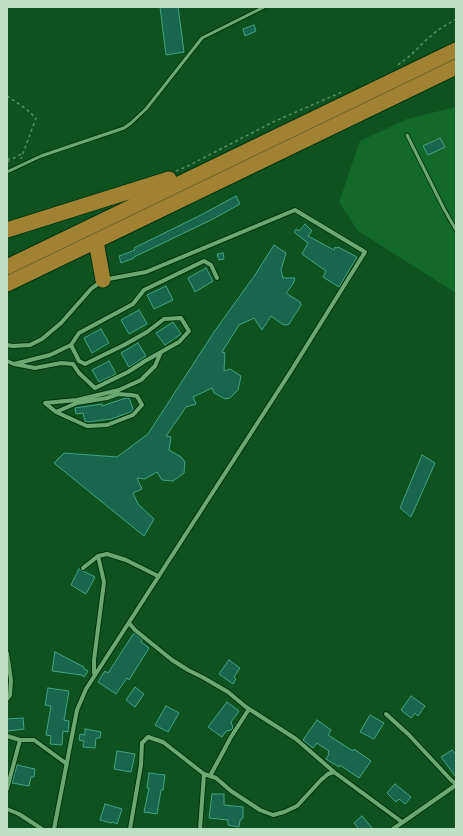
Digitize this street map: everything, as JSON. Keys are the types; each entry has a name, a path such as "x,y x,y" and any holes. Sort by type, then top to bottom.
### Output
{"highway":[{"path":"7,230 182,175 352,94 456,50"},
{"path":"7,284 456,67"},
{"path":"7,267 352,94"},
{"path":"96,241 103,280"}],"street":[{"path":"7,344 13,346 30,345 42,339 61,323 91,289 103,280 146,272 296,210 365,252 291,371 129,623 94,674 86,689 78,710 54,829"},
{"path":"14,364 50,355 71,345 79,333 133,304 144,290 204,261 211,265 217,278"},
{"path":"7,361 14,364 35,368 61,363 73,364 79,373 95,388 128,372 179,342 189,331 181,318 164,319 147,332 130,342 85,364 79,361 71,345"},
{"path":"56,412 77,403 106,398 118,394 137,396 142,405 133,415 107,425 87,426 56,412 45,403 77,400 119,390 141,380 155,366 161,352"},
{"path":"83,568 98,556 107,554 126,560 158,576"},
{"path":"94,674 94,660 104,582 98,556"},
{"path":"129,623 135,630 176,663 228,692 249,709 296,739 334,772 402,822"},
{"path":"7,653 11,680 10,695 7,699"},
{"path":"210,776 231,737 249,709"},
{"path":"386,714 409,735 456,784 393,829"},
{"path":"7,736 20,740 34,740 67,764"},
{"path":"130,829 141,764 142,743 148,737 164,742 204,774 216,778 231,791 260,810 273,815 297,806 321,780 328,774 334,772"},
{"path":"7,789 20,740"},
{"path":"200,829 204,774"},
{"path":"7,809 19,814 42,829"}],"lane":[{"path":"7,172 41,156 124,128 146,109 202,38 264,7"},
{"path":"407,135 444,210 456,230"}],"path":[{"path":"397,65 411,55 438,30 456,20"},
{"path":"174,172 273,122 352,94"},
{"path":"7,97 14,100 36,118 18,166"},
{"path":"7,160 23,153"}],"green space":[{"path":"456,107 456,293 358,231 339,202 360,141 407,119"}],"building":[{"path":"160,7 178,7 184,52 166,55"},
{"path":"254,25 256,31 245,36 243,29"},
{"path":"440,138 445,147 428,155 423,146"},
{"path":"236,196 240,204 213,219 121,263 119,256 135,250 134,248"},
{"path":"305,224 312,231 308,236 334,250 335,247 338,247 357,257 339,287 323,277 326,271 302,254 308,243 294,232 296,229 299,231"},
{"path":"274,245 286,253 281,270 283,278 295,278 293,284 286,293 300,302 301,305 289,324 286,325 282,324 271,316 262,330 254,318 239,325 222,352 225,353 224,371 230,369 241,376 238,390 230,398 225,399 214,393 212,388 193,397 196,404 186,407 166,436 171,437 169,450 181,457 185,462 184,473 173,481 162,480 157,472 145,479 137,478 142,489 133,493 138,504 154,519 144,536 54,463 64,453 117,457 148,434 214,332 255,275"},
{"path":"223,253 224,259 219,260 217,254"},
{"path":"206,268 213,281 195,292 188,278"},
{"path":"166,286 173,300 154,309 147,295"},
{"path":"139,310 147,324 129,334 121,320"},
{"path":"173,322 181,334 165,345 156,333"},
{"path":"101,329 109,343 92,353 84,338"},
{"path":"138,343 146,356 129,367 121,353"},
{"path":"109,361 116,374 99,382 92,370"},
{"path":"129,398 133,409 131,412 111,419 88,422 85,421 83,413 76,414 75,408 102,404 102,406"},
{"path":"422,455 435,463 411,517 400,508"},
{"path":"79,569 95,577 86,594 71,585"},
{"path":"134,633 142,640 141,642 149,648 129,680 127,678 116,694 98,682 105,671 108,673"},
{"path":"55,652 84,667 83,668 88,671 84,677 82,675 52,671"},
{"path":"229,660 240,668 234,677 236,679 233,684 219,674"},
{"path":"135,687 144,694 135,707 126,700"},
{"path":"48,688 69,691 64,720 69,721 68,732 63,731 62,745 50,744 51,736 46,735 51,706 45,705"},
{"path":"411,696 425,706 418,716 415,713 411,718 401,710"},
{"path":"227,702 239,711 231,722 233,728 226,731 222,737 208,727"},
{"path":"166,706 179,713 168,732 155,725"},
{"path":"370,715 384,723 374,739 360,732"},
{"path":"23,718 24,729 7,731 7,719"},
{"path":"317,720 331,730 328,735 353,751 354,749 371,761 359,778 340,765 339,767 326,759 329,751 317,743 313,748 303,740"},
{"path":"85,729 101,732 100,738 96,738 95,748 83,747 84,741 79,740 80,734 85,735"},
{"path":"452,750 456,755 456,777 441,757"},
{"path":"117,751 135,754 131,772 114,769"},
{"path":"17,765 35,769 34,777 31,777 29,786 12,783"},
{"path":"149,773 165,775 157,814 144,812 149,788 147,788"},
{"path":"395,784 411,797 405,804 399,799 396,802 387,793"},
{"path":"212,794 224,794 224,805 243,807 243,818 240,820 239,827 228,825 228,820 209,818"},
{"path":"105,804 122,809 117,824 100,820"},
{"path":"362,816 373,829 359,829 354,823"}]}
